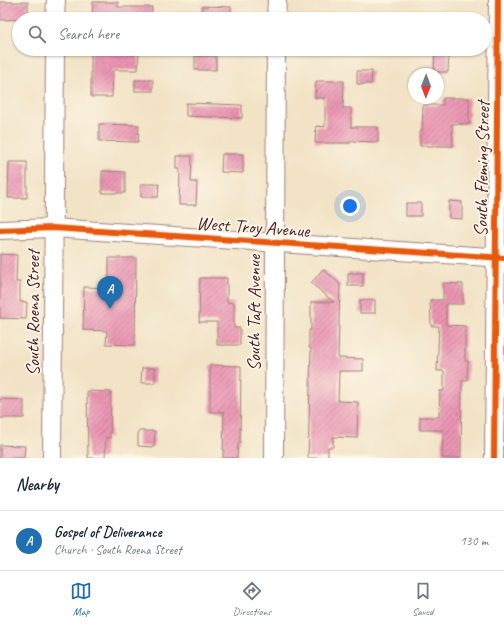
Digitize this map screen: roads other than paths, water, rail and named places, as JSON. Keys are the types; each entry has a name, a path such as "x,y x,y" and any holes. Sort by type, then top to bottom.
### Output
{"street":[{"path":"56,0 56,12"},
{"path":"276,12 277,0"},
{"name":"South Fleming Street","path":"494,458 500,258 498,0"},
{"name":"South Roena Street","path":"52,458 55,56"},
{"name":"South Taft Avenue","path":"274,458 276,56"},
{"name":"West Troy Avenue","path":"0,230 53,228 500,258"}],"place":[{"name":"Gospel of Deliverance","path":"110,309"}]}
